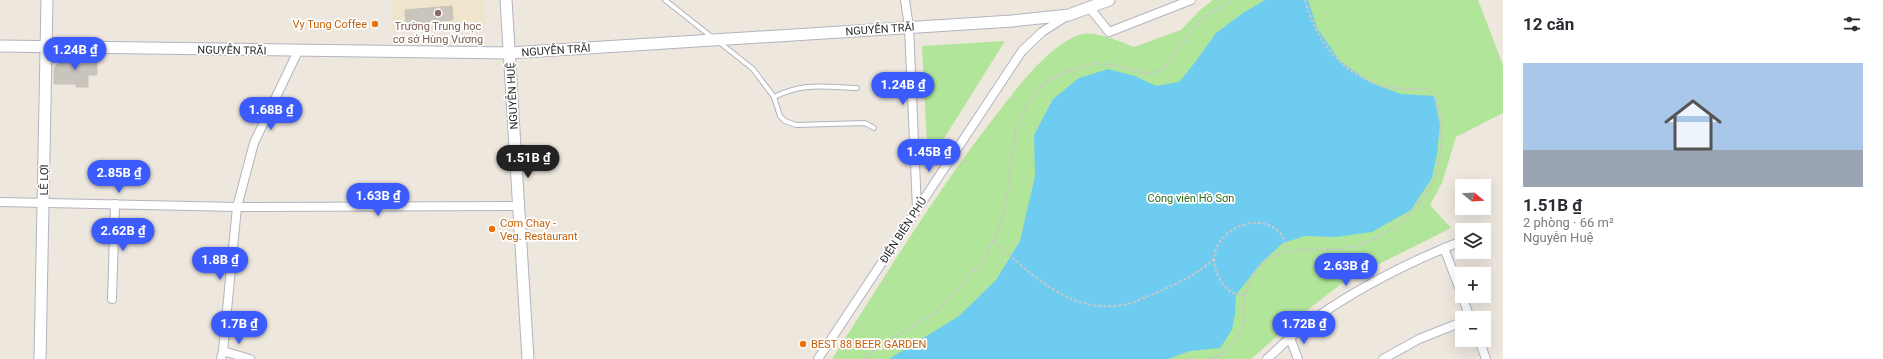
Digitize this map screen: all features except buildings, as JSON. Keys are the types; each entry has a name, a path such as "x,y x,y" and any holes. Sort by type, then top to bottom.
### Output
{"street":[{"name":"LÊ LỢI","path":"40,359 47,0"},
{"name":"NGUYỄN HUỆ","path":"506,0 528,359"},
{"path":"905,0 909,27 917,209"},
{"name":"NGUYỄN TRÃI","path":"0,46 46,48 509,53 1012,21 1069,15 1109,0"},
{"path":"1089,7 1109,32 1191,0"},
{"name":"ĐIỆN BIÊN PHỦ","path":"818,359 1022,51 1042,32 1069,15"},
{"path":"250,359 222,355 237,207 254,143 298,51"},
{"path":"0,202 237,207 518,206"},
{"path":"112,299 115,204"},
{"path":"1267,359 1303,327 1375,280 1455,244"},
{"path":"1444,248 1455,277"},
{"path":"1387,358 1419,339 1455,325"},
{"path":"1290,338 1298,359"},
{"path":"1482,347 1486,359"}],"lane":[{"path":"665,0 753,69 774,98 780,116 785,121 796,125 865,123 874,128"},
{"path":"774,98 790,89 808,86 857,88"}],"path":[{"path":"865,359 879,347 936,312 976,269 994,242 1005,208 1016,128 1028,103 1046,82 1066,72 1095,63 1113,65 1149,74 1162,70 1201,19 1233,0"},
{"path":"1212,359 1224,354 1237,337 1244,324 1245,295 1251,280 1263,263 1272,256 1287,251 1350,247 1371,241 1398,223 1412,211 1427,193 1437,172 1442,146 1440,116 1433,92 1428,88 1412,90 1381,85 1352,72 1337,61 1325,45 1310,18 1305,0"},
{"path":"1245,295 1233,294 1226,288 1216,273 1214,259 1219,243 1228,231 1261,222 1274,227 1280,233 1286,245 1287,251"},
{"path":"994,242 1043,283 1069,299 1105,306 1122,305 1184,281 1198,273 1214,259"}],"shaded area":[{"name":"Trường Trung học cơ sở Hùng Vương","path":"392,0 483,0 485,25 469,32 392,30"}],"green space":[{"name":"Công viên Hồ Sơn","path":"1213,0 1478,0 1503,65 1503,113 1456,137 1442,183 1430,205 1451,228 1345,281 1305,312 1251,359 832,359 950,177 1010,97 1041,61 1064,42 1083,34 1098,35 1134,47 1181,30 1200,10"},
{"path":"1005,41 928,164 922,46"}],"water":[{"name":"Công viên Hồ Sơn","path":"1265,0 1308,0 1317,28 1340,61 1371,83 1401,94 1434,96 1440,125 1437,154 1432,178 1411,210 1372,232 1336,237 1305,236 1283,243 1261,263 1236,295 1232,330 1220,348 1190,351 1168,359 889,359 959,316 996,280 1020,241 1035,176 1034,135 1053,99 1079,78 1108,69 1135,76 1156,86 1179,82 1216,33 1243,13"}],"place":[{"name":"Trường Trung học cơ sở Hùng Vương","path":"438,13"},
{"name":"Vy Tung Coffee","path":"375,24"},
{"name":"Cơm Chay - Veg. Restaurant","path":"492,229"},
{"name":"BEST 88 BEER GARDEN","path":"803,344"}]}
